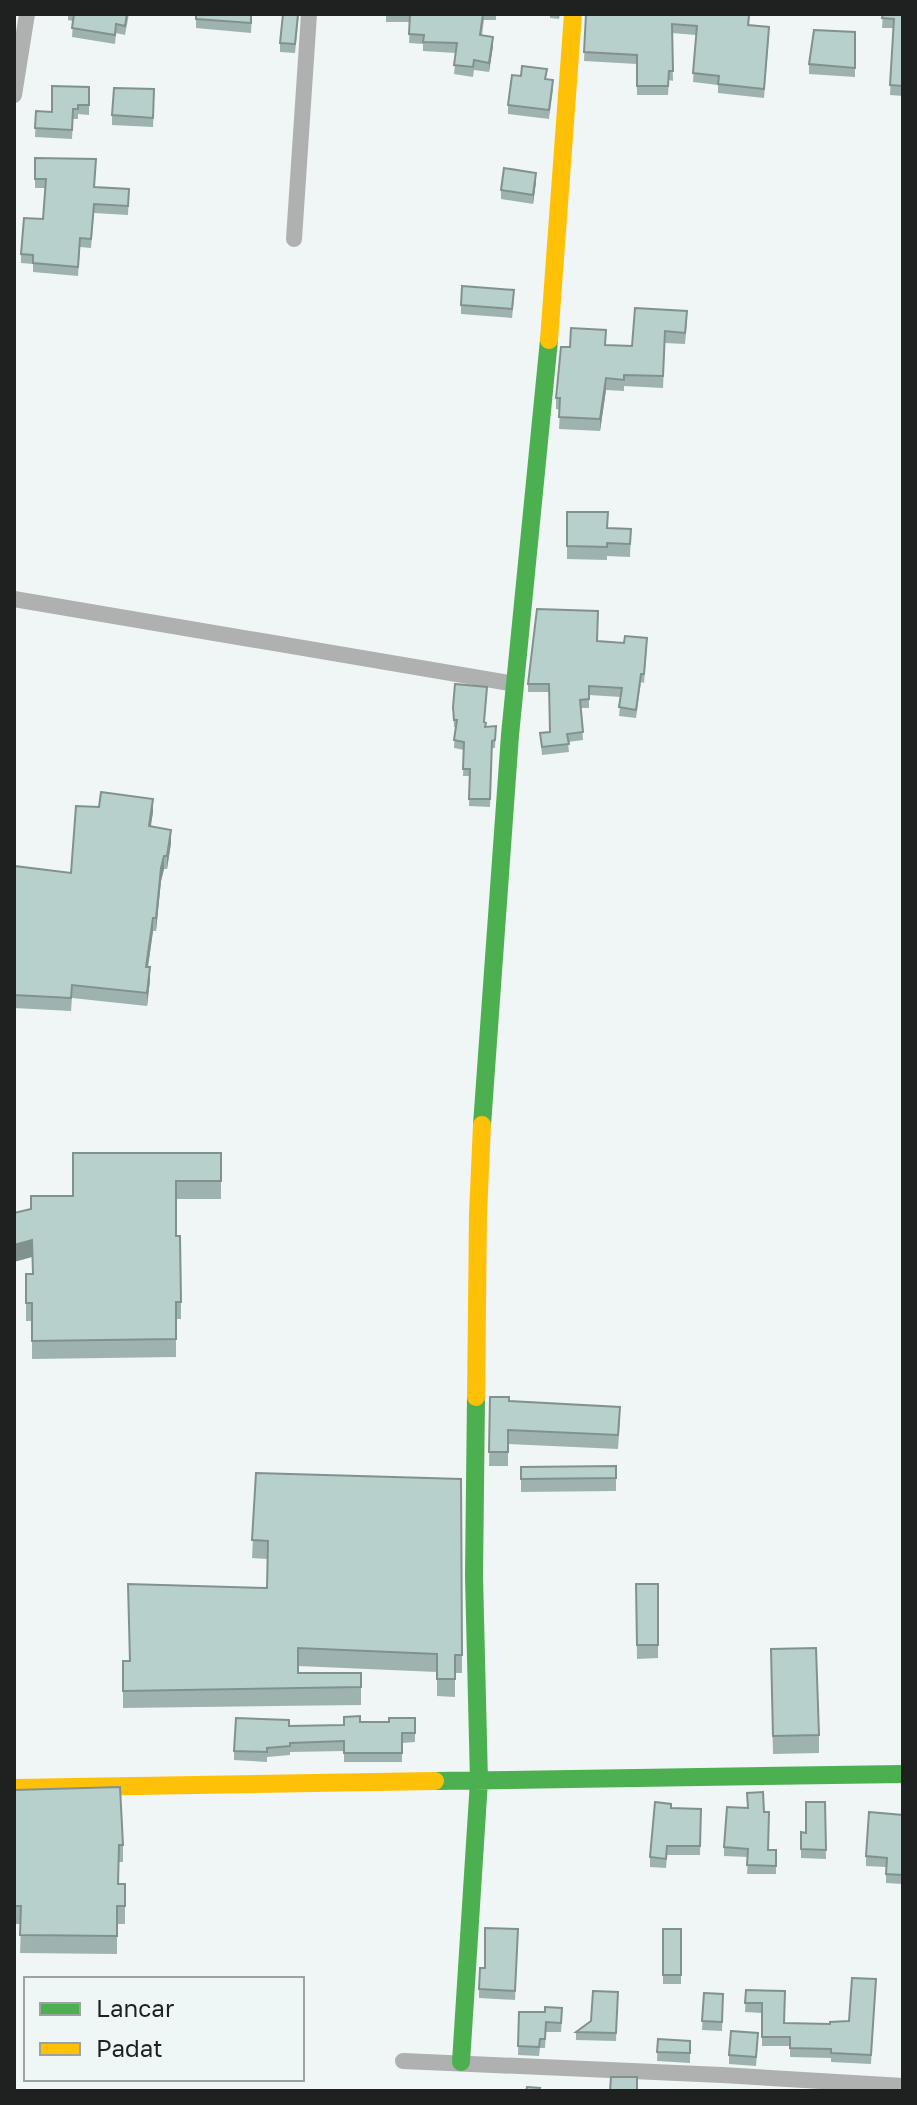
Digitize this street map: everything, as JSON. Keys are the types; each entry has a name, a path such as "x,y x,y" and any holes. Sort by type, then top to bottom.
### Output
{"street":[{"path":"14,95 27,14"},
{"path":"294,239 309,14"},
{"path":"461,2062 479,1781 474,1576 478,1214 515,684 551,318 573,14"},
{"path":"14,599 515,684"},
{"path":"14,1788 903,1774"},
{"path":"403,2061 667,2072 765,2084 903,2086"},
{"path":"667,2072 668,2091"}],"building":[{"path":"74,14 127,14 125,26 116,24 115,35 72,28"},
{"path":"196,14 251,14 251,23 196,19"},
{"path":"283,14 298,14 295,44 280,43"},
{"path":"410,14 483,14 480,35 493,37 489,63 474,60 473,67 454,65 457,43 423,42 424,35 409,34"},
{"path":"586,14 749,14 748,25 769,27 764,89 718,84 719,76 693,73 697,26 672,24 673,71 669,71 668,86 637,86 637,55 584,52"},
{"path":"883,14 903,14 903,86 890,85 894,19 882,18"},
{"path":"814,30 855,32 855,68 809,64"},
{"path":"522,66 547,69 545,79 553,80 549,110 508,105 512,75 521,76"},
{"path":"52,86 89,87 89,105 78,105 78,109 73,109 72,130 35,128 36,111 52,112"},
{"path":"114,88 154,89 153,118 112,115"},
{"path":"35,158 96,159 94,187 129,189 128,206 94,204 91,239 80,238 78,267 33,263 33,255 21,254 24,218 43,219 46,179 35,179"},
{"path":"504,168 536,173 533,195 501,190"},
{"path":"462,286 514,290 512,309 461,305"},
{"path":"635,308 687,311 685,333 665,331 663,376 624,375 624,380 606,378 600,419 559,417 560,398 556,398 561,347 570,347 571,328 606,330 605,345 632,346"},
{"path":"567,512 608,512 607,528 631,529 630,544 567,546"},
{"path":"537,609 598,611 597,641 624,643 625,636 647,638 644,674 641,674 636,710 619,707 622,688 589,686 589,699 580,700 583,732 567,734 569,744 542,747 540,733 550,732 549,684 528,684"},
{"path":"455,684 487,687 485,727 496,726 495,740 492,741 490,799 469,799 470,769 463,769 464,742 454,740 457,720 454,720 453,707"},
{"path":"101,792 153,799 149,826 171,830 167,856 164,856 161,868 156,918 153,918 146,967 150,967 147,993 72,985 71,998 14,995 14,866 71,873 76,806 99,807"},
{"path":"73,1153 221,1153 221,1181 176,1181 181,1302 176,1302 176,1339 32,1341 32,1303 26,1303 26,1274 33,1274 32,1240 14,1245 14,1213 31,1209 31,1196 73,1196"},
{"path":"490,1397 509,1397 509,1401 620,1407 618,1435 508,1430 508,1452 489,1452"},
{"path":"616,1466 616,1478 521,1479 521,1467"},
{"path":"256,1473 461,1479 462,1655 455,1655 455,1679 437,1679 437,1654 298,1648 298,1673 361,1673 361,1687 123,1691 123,1661 130,1661 128,1584 267,1588 268,1541 252,1540"},
{"path":"636,1584 658,1584 658,1645 637,1645"},
{"path":"816,1648 819,1735 773,1736 771,1649"},
{"path":"360,1716 360,1722 415,1718 415,1733 402,1733 402,1753 344,1753 344,1741 290,1743 290,1746 267,1748 267,1752 234,1751 236,1718 289,1720 289,1726 344,1725 344,1717"},
{"path":"120,1787 123,1845 119,1845 118,1884 125,1884 125,1906 117,1906 117,1936 20,1935 21,1906 14,1906 14,1790"},
{"path":"763,1792 764,1812 769,1812 768,1850 776,1850 776,1866 747,1865 748,1849 724,1847 727,1807 748,1808 747,1793"},
{"path":"655,1802 671,1804 671,1808 701,1809 700,1846 667,1846 666,1859 650,1857"},
{"path":"806,1802 825,1802 826,1850 801,1849 801,1832 806,1833"},
{"path":"869,1812 903,1815 903,1875 886,1874 887,1858 866,1856"},
{"path":"485,1928 518,1929 515,1991 479,1989 480,1968 485,1968"},
{"path":"663,1929 681,1929 681,1975 663,1975"},
{"path":"852,1978 876,1979 871,2055 831,2053 831,2049 790,2048 790,2037 762,2037 762,2003 745,2003 746,1990 785,1991 784,2023 830,2024 849,2021"},
{"path":"593,1991 618,1992 616,2033 576,2032 591,2021"},
{"path":"704,1993 723,1994 722,2022 702,2021"},
{"path":"545,2007 562,2008 561,2023 546,2022 545,2039 540,2039 539,2047 518,2046 519,2012 545,2012"},
{"path":"731,2031 758,2033 756,2057 729,2055"},
{"path":"658,2039 690,2041 690,2053 657,2052"},
{"path":"611,2077 637,2077 637,2091 610,2091"},
{"path":"527,2087 540,2088 539,2091 526,2091"}],"traffic: fast":[{"path":"482,1125 510,735 549,340"},
{"path":"461,2062 479,1781 474,1576 476,1397"},
{"path":"435,1781 903,1774"}],"traffic: slow":[{"path":"549,340 573,14"},
{"path":"476,1397 482,1125"},
{"path":"14,1788 435,1781"}]}
